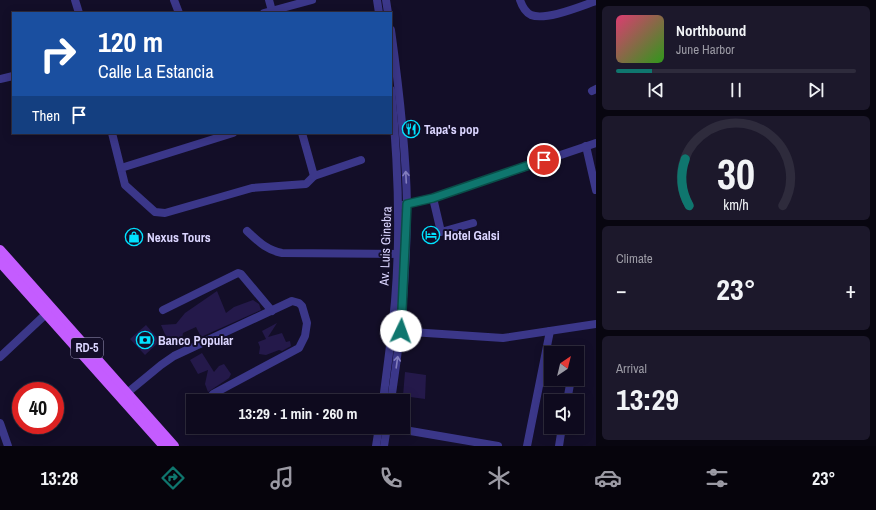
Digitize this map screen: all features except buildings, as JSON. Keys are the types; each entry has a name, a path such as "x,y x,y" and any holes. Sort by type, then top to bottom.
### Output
{"main road":[{"name":"RD-5","path":"0,250 174,446"},
{"name":"RD-5","path":"0,262 164,446"}],"street":[{"path":"75,0 79,12"},
{"path":"174,0 179,12"},
{"path":"268,0 268,12 312,0"},
{"path":"377,0 380,12"},
{"path":"386,0 388,12"},
{"path":"520,0 523,7 530,14 537,16 547,16 596,1"},
{"name":"Av. Luis Ginebra","path":"392,38 403,132 401,331 392,394"},
{"path":"0,79 12,76"},
{"name":"Av. Luis Ginebra","path":"392,101 403,205"},
{"path":"112,134 125,185 155,212 165,213 252,188 306,184 314,176 361,160"},
{"path":"302,134 314,176"},
{"path":"121,168 217,135"},
{"path":"403,205 433,198 596,143"},
{"path":"586,146 596,190"},
{"path":"433,198 442,232 473,223"},
{"path":"247,231 265,248 282,253 401,254"},
{"name":"Av. Luis Ginebra","path":"384,394 401,254"},
{"path":"163,310 240,273 272,311"},
{"path":"127,393 174,356 292,301 299,303 302,306 307,323 307,330 299,348 213,394"},
{"path":"0,356 46,314"},
{"path":"392,330 504,338 596,324"},
{"path":"527,446 550,331"},
{"path":"0,423 8,446"},
{"path":"410,431 498,446"},
{"path":"376,446 378,434"},
{"path":"384,446 386,434"},
{"path":"559,446 561,434"}],"place":[{"name":"Tapa's pop","path":"411,129"},
{"name":"Hotel Galsi","path":"431,235"},
{"name":"Nexus Tours","path":"134,237"},
{"name":"Banco Popular","path":"145,340"}],"route":[{"path":"401,331 406,254 407,204 433,198 544,160"}]}
